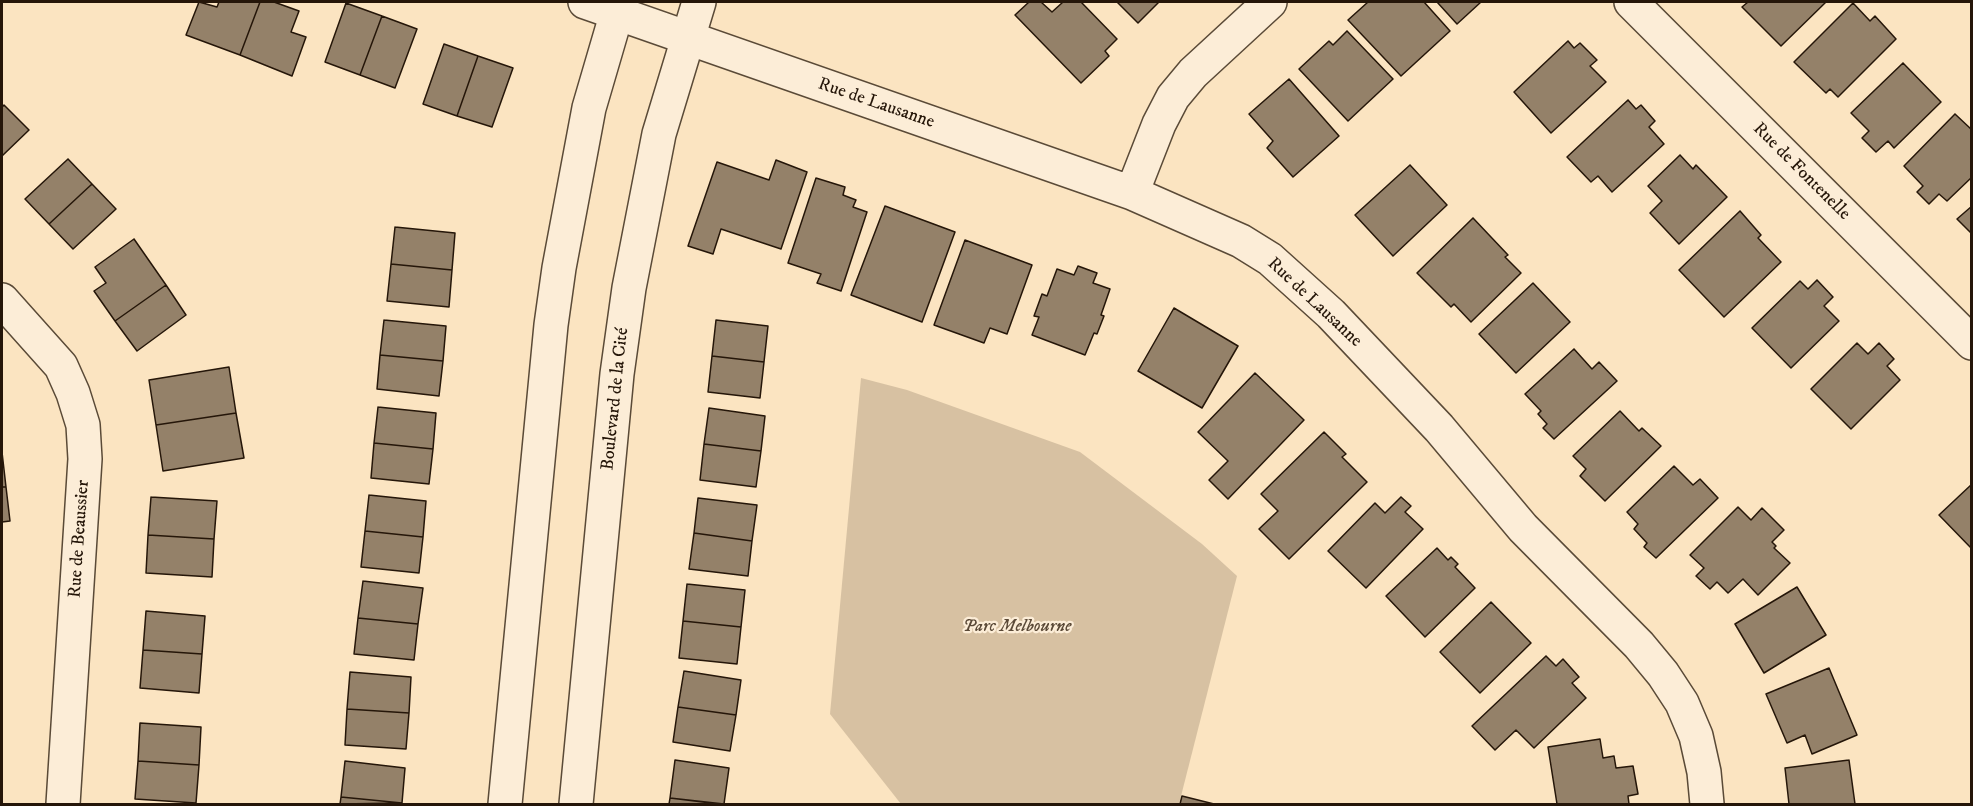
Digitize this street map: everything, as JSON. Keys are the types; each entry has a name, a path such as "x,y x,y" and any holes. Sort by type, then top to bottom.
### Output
{"street":[{"name":"Rue de Lausanne","path":"585,2 618,7 687,38 1132,193 1241,242 1270,259 1331,314 1439,428 1523,528 1639,645 1663,674 1682,703 1696,736 1704,772 1707,804"},
{"name":"Boulevard de la Cité","path":"576,804 617,374 629,288 659,134 699,2"},
{"path":"1132,193 1159,124 1173,97 1193,73 1270,2"},
{"name":"Rue de Fontenelle","path":"1631,2 1971,343"},
{"path":"505,804 554,302 589,108 618,7"},
{"name":"Rue de Beaussier","path":"2,300 61,366 73,393 83,425 85,459 63,804"}],"green space":[{"name":"Parc Melbourne","path":"861,378 907,390 1080,452 1202,544 1237,576 1179,804 901,804 830,714"}],"building":[{"path":"199,2 217,7 219,2 260,2 240,55 186,35"},
{"path":"260,2 274,2 299,11 291,32 306,37 292,76 240,55"},
{"path":"1029,2 1041,2 1052,12 1063,2 1081,2 1117,39 1105,51 1109,56 1081,83 1015,15"},
{"path":"1117,2 1159,2 1138,23"},
{"path":"1368,2 1424,2 1450,31 1401,76 1348,20"},
{"path":"1437,2 1481,2 1457,24"},
{"path":"1748,2 1826,2 1781,46 1742,7"},
{"path":"346,3 382,16 360,75 325,62"},
{"path":"1853,3 1870,21 1875,16 1896,39 1838,97 1830,89 1826,93 1794,62"},
{"path":"382,16 417,29 395,88 360,75"},
{"path":"1347,31 1393,79 1348,121 1299,69 1329,41 1333,45"},
{"path":"1568,41 1574,48 1580,43 1597,60 1590,66 1606,82 1551,133 1514,92"},
{"path":"444,44 478,56 457,116 423,104"},
{"path":"478,56 513,68 492,127 457,116"},
{"path":"1903,63 1941,102 1894,148 1888,141 1876,152 1862,138 1869,131 1851,113"},
{"path":"1289,79 1339,136 1293,177 1267,148 1273,141 1249,114"},
{"path":"1628,100 1636,109 1641,105 1655,121 1649,127 1664,144 1612,192 1598,176 1591,182 1567,157"},
{"path":"4,105 29,130 2,156 2,107"},
{"path":"1955,114 1972,130 1972,177 1947,201 1939,194 1929,204 1917,192 1923,186 1904,166"},
{"path":"1680,155 1693,169 1696,165 1727,197 1679,244 1650,213 1662,201 1648,186"},
{"path":"68,159 92,184 49,224 25,199"},
{"path":"776,160 807,172 781,249 721,229 713,254 688,246 717,162 769,180"},
{"path":"1410,165 1447,205 1393,256 1355,215"},
{"path":"816,178 845,187 843,195 856,200 853,207 867,212 841,291 817,283 821,274 788,263"},
{"path":"92,184 116,209 73,249 49,224"},
{"path":"885,206 955,232 922,322 851,295"},
{"path":"1972,206 1972,234 1957,219"},
{"path":"1740,211 1761,235 1758,238 1781,262 1724,317 1679,270"},
{"path":"1473,218 1508,255 1505,257 1521,273 1471,322 1454,304 1451,307 1417,273"},
{"path":"395,227 455,233 452,270 391,264"},
{"path":"134,239 166,285 115,321 94,291 106,283 95,267"},
{"path":"965,240 1032,265 1007,334 990,328 984,343 934,325"},
{"path":"391,264 452,270 449,307 387,301"},
{"path":"1078,266 1097,273 1093,283 1110,289 1101,315 1104,316 1085,355 1032,335 1039,317 1034,316 1042,294 1047,296 1057,269 1074,275"},
{"path":"1817,280 1833,297 1824,306 1839,321 1791,368 1752,328 1800,281 1808,289"},
{"path":"1533,283 1570,322 1516,373 1479,334"},
{"path":"166,285 186,315 137,351 115,321"},
{"path":"1174,308 1238,346 1202,408 1138,371"},
{"path":"384,320 446,326 443,361 380,355"},
{"path":"716,320 768,326 764,362 712,356"},
{"path":"1857,343 1868,354 1879,343 1894,359 1887,366 1900,380 1851,429 1811,389"},
{"path":"1574,349 1592,369 1599,362 1617,381 1554,439 1543,428 1547,424 1538,414 1541,411 1525,394"},
{"path":"380,355 443,361 439,396 377,389"},
{"path":"712,356 764,362 760,398 708,392"},
{"path":"229,367 236,413 156,425 149,380"},
{"path":"1255,373 1304,420 1228,499 1209,480 1228,461 1198,432"},
{"path":"378,407 436,413 433,449 374,443"},
{"path":"709,408 765,416 761,451 704,444"},
{"path":"1620,411 1639,431 1642,428 1661,446 1605,501 1580,476 1586,469 1573,456"},
{"path":"236,413 244,458 163,471 156,425"},
{"path":"1324,432 1346,454 1342,457 1367,482 1289,559 1259,529 1278,511 1261,494"},
{"path":"374,443 433,449 429,484 371,478"},
{"path":"704,444 761,451 756,487 700,480"},
{"path":"2,452 6,487 2,487"},
{"path":"1674,466 1693,485 1700,479 1718,498 1656,558 1644,547 1647,543 1634,529 1638,524 1627,512"},
{"path":"1972,484 1972,549 1939,515"},
{"path":"2,487 6,487 10,521 2,522"},
{"path":"369,495 426,501 423,537 365,531"},
{"path":"151,497 217,501 214,539 148,535"},
{"path":"1401,497 1411,506 1405,512 1423,529 1366,588 1328,551 1375,503 1385,513"},
{"path":"698,498 757,505 752,541 694,533"},
{"path":"1738,507 1751,520 1762,508 1784,530 1772,542 1776,546 1774,548 1790,563 1758,595 1743,579 1728,593 1717,582 1710,589 1696,576 1704,568 1690,555"},
{"path":"365,531 423,537 419,573 361,567"},
{"path":"694,533 752,541 748,576 689,569"},
{"path":"148,535 214,539 212,577 146,573"},
{"path":"1437,548 1448,560 1451,557 1458,564 1455,567 1475,588 1425,637 1386,596"},
{"path":"363,581 423,588 418,624 358,618"},
{"path":"687,584 745,590 741,627 683,621"},
{"path":"1797,587 1826,635 1764,673 1735,624"},
{"path":"1491,602 1531,643 1480,693 1440,652"},
{"path":"146,611 205,616 202,654 143,650"},
{"path":"358,618 418,624 414,660 354,654"},
{"path":"683,621 741,627 737,664 679,658"},
{"path":"143,650 202,654 199,693 140,688"},
{"path":"1546,656 1556,666 1563,659 1579,677 1572,683 1586,698 1534,748 1516,730 1495,750 1472,726"},
{"path":"1829,668 1857,735 1812,754 1805,735 1787,743 1766,694"},
{"path":"684,671 741,680 736,715 678,707"},
{"path":"350,672 411,677 409,713 347,709"},
{"path":"678,707 736,715 730,751 673,742"},
{"path":"347,709 409,713 406,749 345,745"},
{"path":"140,723 201,727 199,765 138,761"},
{"path":"1600,739 1603,758 1614,756 1616,768 1633,766 1638,794 1628,796 1629,804 1557,804 1548,747"},
{"path":"675,760 729,768 724,804 670,798"},
{"path":"1849,760 1855,804 1789,804 1785,768"},
{"path":"138,761 199,765 196,803 135,799"},
{"path":"345,761 405,768 402,803 341,797"},
{"path":"1182,796 1214,804 1180,804"},
{"path":"341,797 402,803 340,804"},
{"path":"670,798 719,804 669,804"}]}
